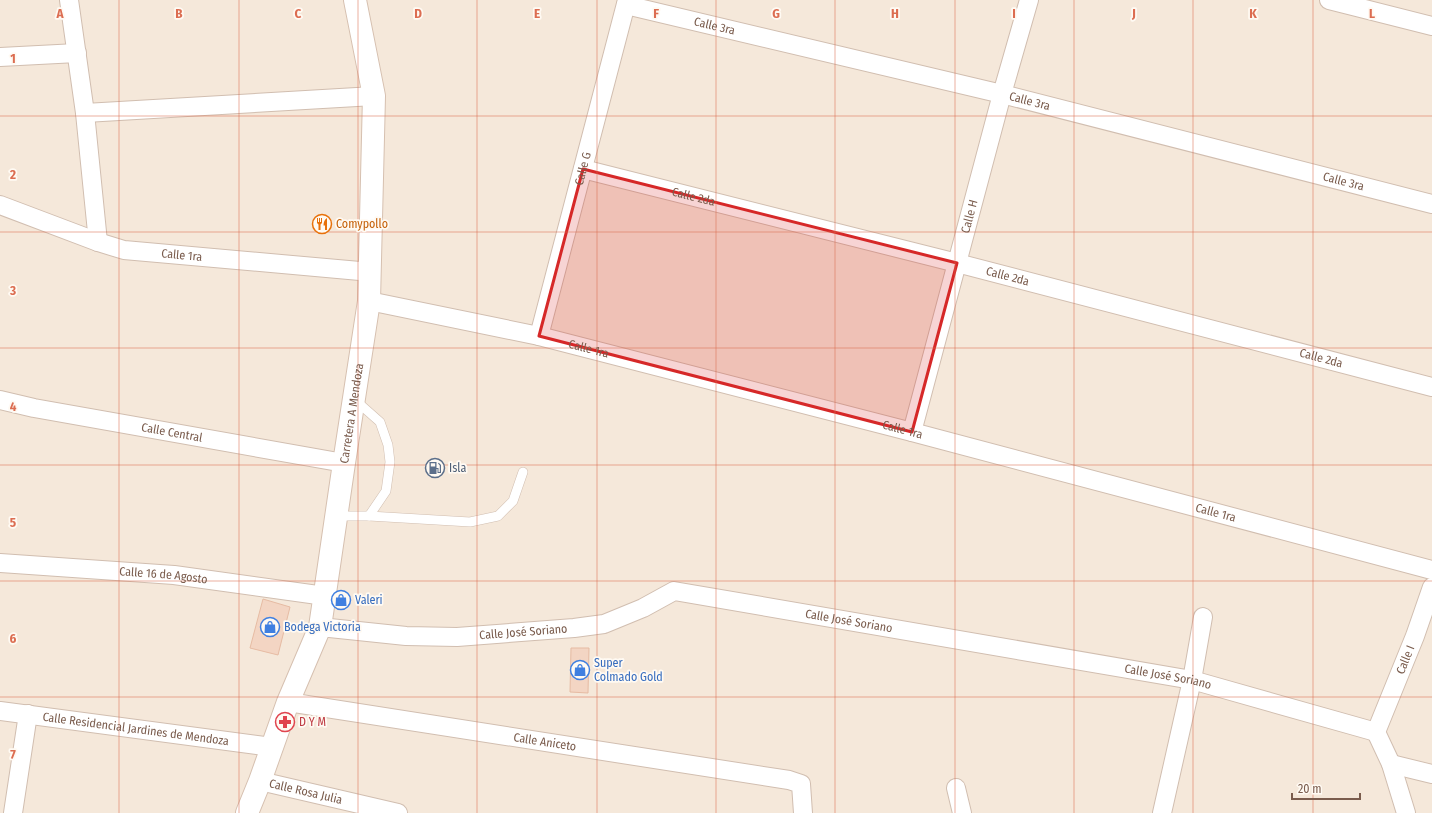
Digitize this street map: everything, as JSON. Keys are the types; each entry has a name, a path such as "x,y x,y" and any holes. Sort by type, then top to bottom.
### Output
{"street":[{"path":"69,0 85,113 98,242"},
{"name":"Carretera A Mendoza","path":"247,813 288,702 320,627 369,301 371,272 374,96 355,0"},
{"name":"Calle H","path":"912,432 1002,94 1029,0"},
{"path":"1329,0 1432,26"},
{"name":"Calle 3ra","path":"627,2 1002,94 1432,204"},
{"name":"Calle G","path":"539,336 627,2"},
{"path":"0,57 77,53"},
{"path":"85,113 374,96"},
{"name":"Calle 2da","path":"583,169 957,263 1432,387"},
{"name":"Calle 1ra","path":"0,205 98,242 124,250 371,272"},
{"name":"Calle 1ra","path":"369,301 539,336 912,432 1432,570"},
{"name":"Calle Central","path":"0,400 34,408 344,463"},
{"name":"Calle 16 de Agosto","path":"0,563 174,575 325,596"},
{"name":"Calle I","path":"1376,732 1415,636 1432,587"},
{"name":"Calle José Soriano","path":"320,627 406,636 457,637 574,628 604,624 643,608 674,591 1192,680 1376,732"},
{"path":"1162,813 1192,680 1204,617"},
{"name":"Calle Aniceto","path":"288,702 789,780 801,784 803,813"},
{"name":"Calle Residencial Jardines de Mendoza","path":"0,711 272,747"},
{"path":"13,813 28,714"},
{"path":"1376,732 1391,764 1406,813"},
{"path":"1391,764 1432,774"},
{"name":"Calle Rosa Julia","path":"260,781 398,813"},
{"path":"956,788 962,813"}],"lane":[{"path":"354,399 380,422 388,445 390,462 386,491 369,516"},
{"path":"336,516 369,516 470,522 498,516 513,501 523,472"}],"highlighted area":[{"path":"583,169 957,263 912,432 539,336"}],"shaded area":[{"path":"0,0 1432,0 1432,813 0,813"}],"building":[{"name":"Bodega Victoria","path":"263,599 290,607 278,655 250,648"},
{"name":"Super Colmado Gold","path":"571,648 589,648 588,693 570,692"}],"place":[{"name":"Comypollo","path":"322,224"},
{"name":"Isla","path":"435,468"},
{"name":"Valeri","path":"341,600"},
{"name":"Bodega Victoria","path":"270,627"},
{"name":"Super Colmado Gold","path":"580,670"},
{"name":"D Y M","path":"285,722"}]}
